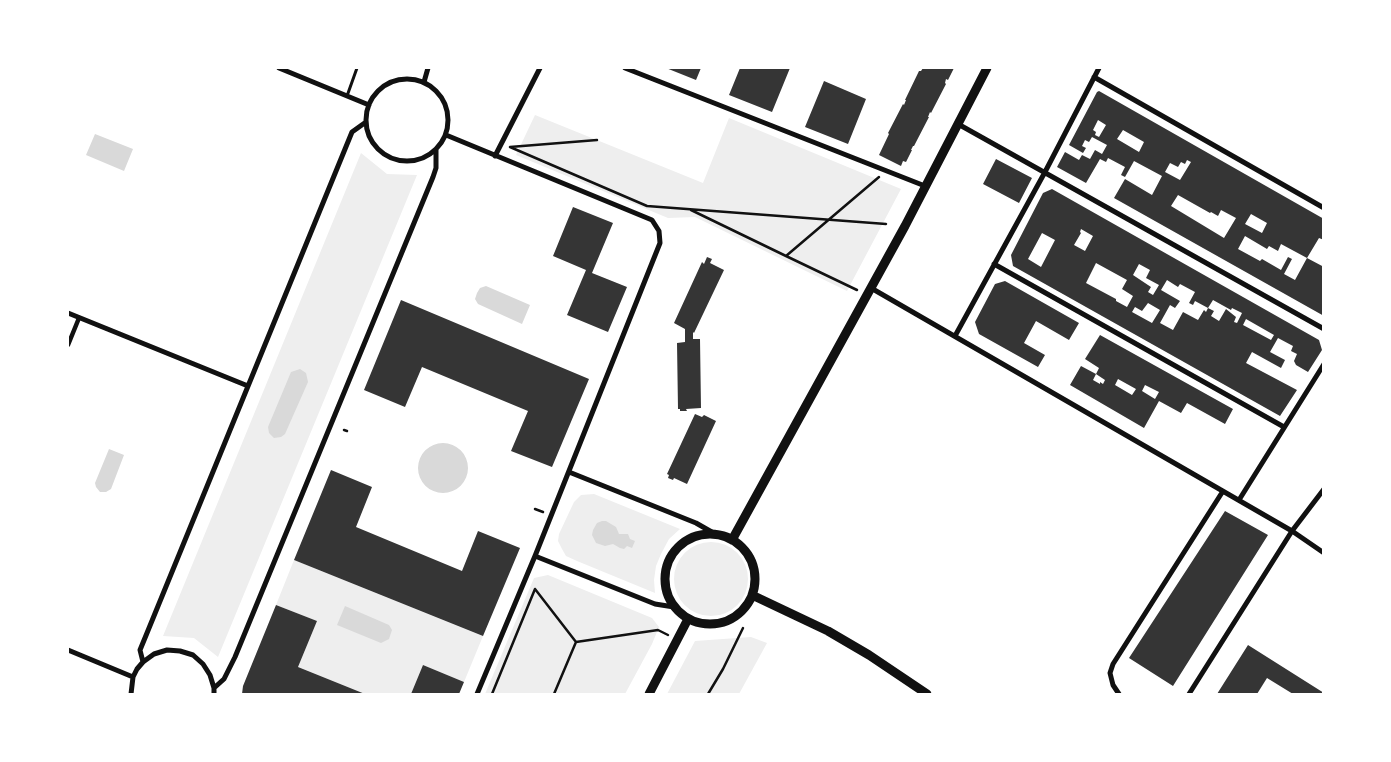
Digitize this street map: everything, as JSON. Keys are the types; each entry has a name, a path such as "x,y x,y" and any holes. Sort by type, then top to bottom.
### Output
{"street":[{"path":"279,68 369,105"},
{"path":"424,82 428,68"},
{"path":"495,156 540,68"},
{"path":"625,68 925,186"},
{"path":"732,540 869,291 987,68"},
{"path":"954,336 1099,68"},
{"path":"1094,76 1324,208"},
{"path":"402,79 414,79 424,82 435,89 443,99 447,110 448,123 446,135 436,150 425,158 412,162 399,161 386,156 372,142 366,122 369,105 374,95 382,87 402,79"},
{"path":"143,662 140,650 352,132 366,122"},
{"path":"958,124 1324,329"},
{"path":"446,135 652,220 659,231 660,243 535,556 477,694"},
{"path":"214,688 224,679 235,657 433,177 436,168 436,150"},
{"path":"994,264 1284,427"},
{"path":"869,291 954,336 1239,500 1324,552"},
{"path":"68,314 248,386"},
{"path":"68,345 79,318"},
{"path":"1239,500 1324,364"},
{"path":"569,472 696,523 732,540 742,548 754,570 752,595 744,608 732,618 718,623 702,624 688,618 674,607 668,595 665,582 666,569 671,556 691,538 704,534 718,535"},
{"path":"1189,694 1292,531 1324,489"},
{"path":"1119,694 1113,685 1110,673 1112,664 1223,491"},
{"path":"535,556 655,604 674,607"},
{"path":"752,595 828,630 927,694"},
{"path":"649,694 688,618"},
{"path":"68,650 133,677"},
{"path":"131,694 133,677 143,662 154,654 167,650 193,655 203,664 210,675 214,694"}],"lane":[{"path":"347,96 357,68"}],"path":[{"path":"597,140 509,147 647,206 886,224"},
{"path":"786,256 886,171"},
{"path":"688,209 786,256 869,291"},
{"path":"492,694 535,589 576,642"},
{"path":"708,694 723,669 743,628"},
{"path":"576,642 658,630 678,640"},
{"path":"554,694 576,642"}],"shaded area":[{"path":"535,115 703,183 729,118 901,189 847,291 695,217 668,218 516,155"},
{"path":"95,134 133,149 124,171 86,155"},
{"path":"361,153 387,174 417,175 218,657 194,638 163,636"},
{"path":"486,286 530,305 522,324 478,304 475,299 477,293 480,288"},
{"path":"300,369 306,373 308,382 285,434 274,438 269,433 268,427 291,372"},
{"path":"438,443 448,443 461,450 468,463 468,473 461,486 448,493 438,493 429,489 422,482 418,473 418,463 422,454 429,447"},
{"path":"109,449 124,455 111,489 106,492 100,492 95,483"},
{"path":"594,494 680,529 669,539 656,566 655,593 566,556 558,541 559,534 574,502 581,495"},
{"path":"606,521 616,527 619,534 628,534 630,539 635,541 632,548 627,546 624,549 613,544 605,546 596,543 592,535 593,530 597,523"},
{"path":"711,542 725,545 737,553 745,565 748,579 745,593 737,605 725,613 711,616 697,613 685,605 677,593 674,579 677,565 685,553 697,545"},
{"path":"294,560 483,636 464,682 423,665 411,694 365,694 298,667 317,621 276,605"},
{"path":"548,575 652,618 659,627 625,694 485,694 534,578"},
{"path":"345,606 389,625 392,630 389,639 381,643 337,625"},
{"path":"751,637 767,643 739,694 667,694 695,641"}],"building":[{"path":"666,68 701,68 696,80"},
{"path":"740,68 790,68 772,112 729,95"},
{"path":"923,68 954,68 948,80 946,79 946,84 906,162 903,161 901,166 879,155 919,71"},
{"path":"824,81 866,99 848,144 805,127"},
{"path":"1099,91 1324,219 1324,240 1319,238 1307,258 1324,267 1324,316 1114,198 1125,179 1152,195 1162,176 1134,161 1125,177 1121,175 1125,167 1108,158 1106,162 1100,159 1086,183 1057,167 1065,152 1079,160 1082,155 1090,159 1095,150 1102,154 1107,145 1092,137 1089,142 1085,140 1082,146 1086,148 1083,153 1069,145","holes":["1098,120 1106,125 1099,137 1095,135 1096,132 1093,130","1123,130 1144,142 1139,152 1117,139","1187,160 1191,162 1180,180 1165,172 1170,163 1178,167 1181,162 1185,164","1178,195 1210,213 1218,216 1221,210 1236,218 1224,238 1171,206","1251,214 1267,223 1262,233 1245,224","1245,236 1267,249 1269,246 1278,251 1281,244 1307,258 1295,280 1284,274 1292,259 1288,257 1281,270 1262,259 1260,261 1238,249"]},
{"path":"996,159 1032,178 1019,203 983,184"},
{"path":"1052,189 1319,340 1322,350 1308,372 1296,365 1294,361 1297,354 1291,351 1293,346 1278,338 1270,352 1285,360 1281,368 1252,352 1246,363 1297,390 1280,416 1013,266 1011,255 1043,193","holes":["1081,229 1093,236 1085,251 1074,245 1081,233","1042,233 1055,240 1041,267 1028,259","1096,263 1127,280 1122,289 1133,296 1127,307 1116,301 1116,299 1086,283","1139,264 1150,270 1146,278 1159,285 1153,295 1148,292 1151,287 1133,275","1167,280 1178,287 1180,284 1195,292 1189,303 1193,305 1195,301 1208,308 1206,312 1204,310 1198,320 1183,312 1173,330 1160,323 1170,305 1175,308 1180,301 1161,290","1213,300 1231,310 1232,308 1242,313 1237,323 1234,322 1236,317 1226,309 1219,321 1211,316 1214,311 1208,308","1148,303 1160,310 1152,323 1132,312 1135,307 1142,311","1246,319 1274,335 1271,340 1243,325"]},
{"path":"573,207 613,223 592,273 627,287 608,332 567,315 586,270 553,256"},
{"path":"707,257 712,259 710,263 724,270 693,332 693,339 700,339 701,408 680,411 678,409 677,343 685,342 685,329 674,323 702,262 704,264"},
{"path":"1005,281 1079,323 1069,340 1036,321 1024,343 1045,355 1038,367 979,334 975,322 995,284"},
{"path":"401,300 589,379 552,467 511,451 528,411 422,367 405,407 364,390"},
{"path":"1100,335 1233,409 1225,424 1187,403 1181,413 1159,401 1144,428 1070,385 1081,366 1096,374 1099,368 1085,359","holes":["1096,374 1105,380 1103,384 1093,380","1118,379 1136,389 1132,395 1115,385","1145,385 1159,392 1155,399 1142,391"]},
{"path":"695,414 702,417 704,415 716,421 687,484 674,478 673,480 668,478 669,475 667,474"},
{"path":"331,470 372,487 356,527 462,571 478,531 520,548 483,636 294,560"},
{"path":"1225,511 1268,535 1173,686 1129,658"},
{"path":"276,605 317,621 298,667 365,694 242,694 243,686"},
{"path":"1248,645 1324,694 1293,694 1267,678 1257,694 1217,694"},
{"path":"423,665 464,682 459,694 411,694"}]}
